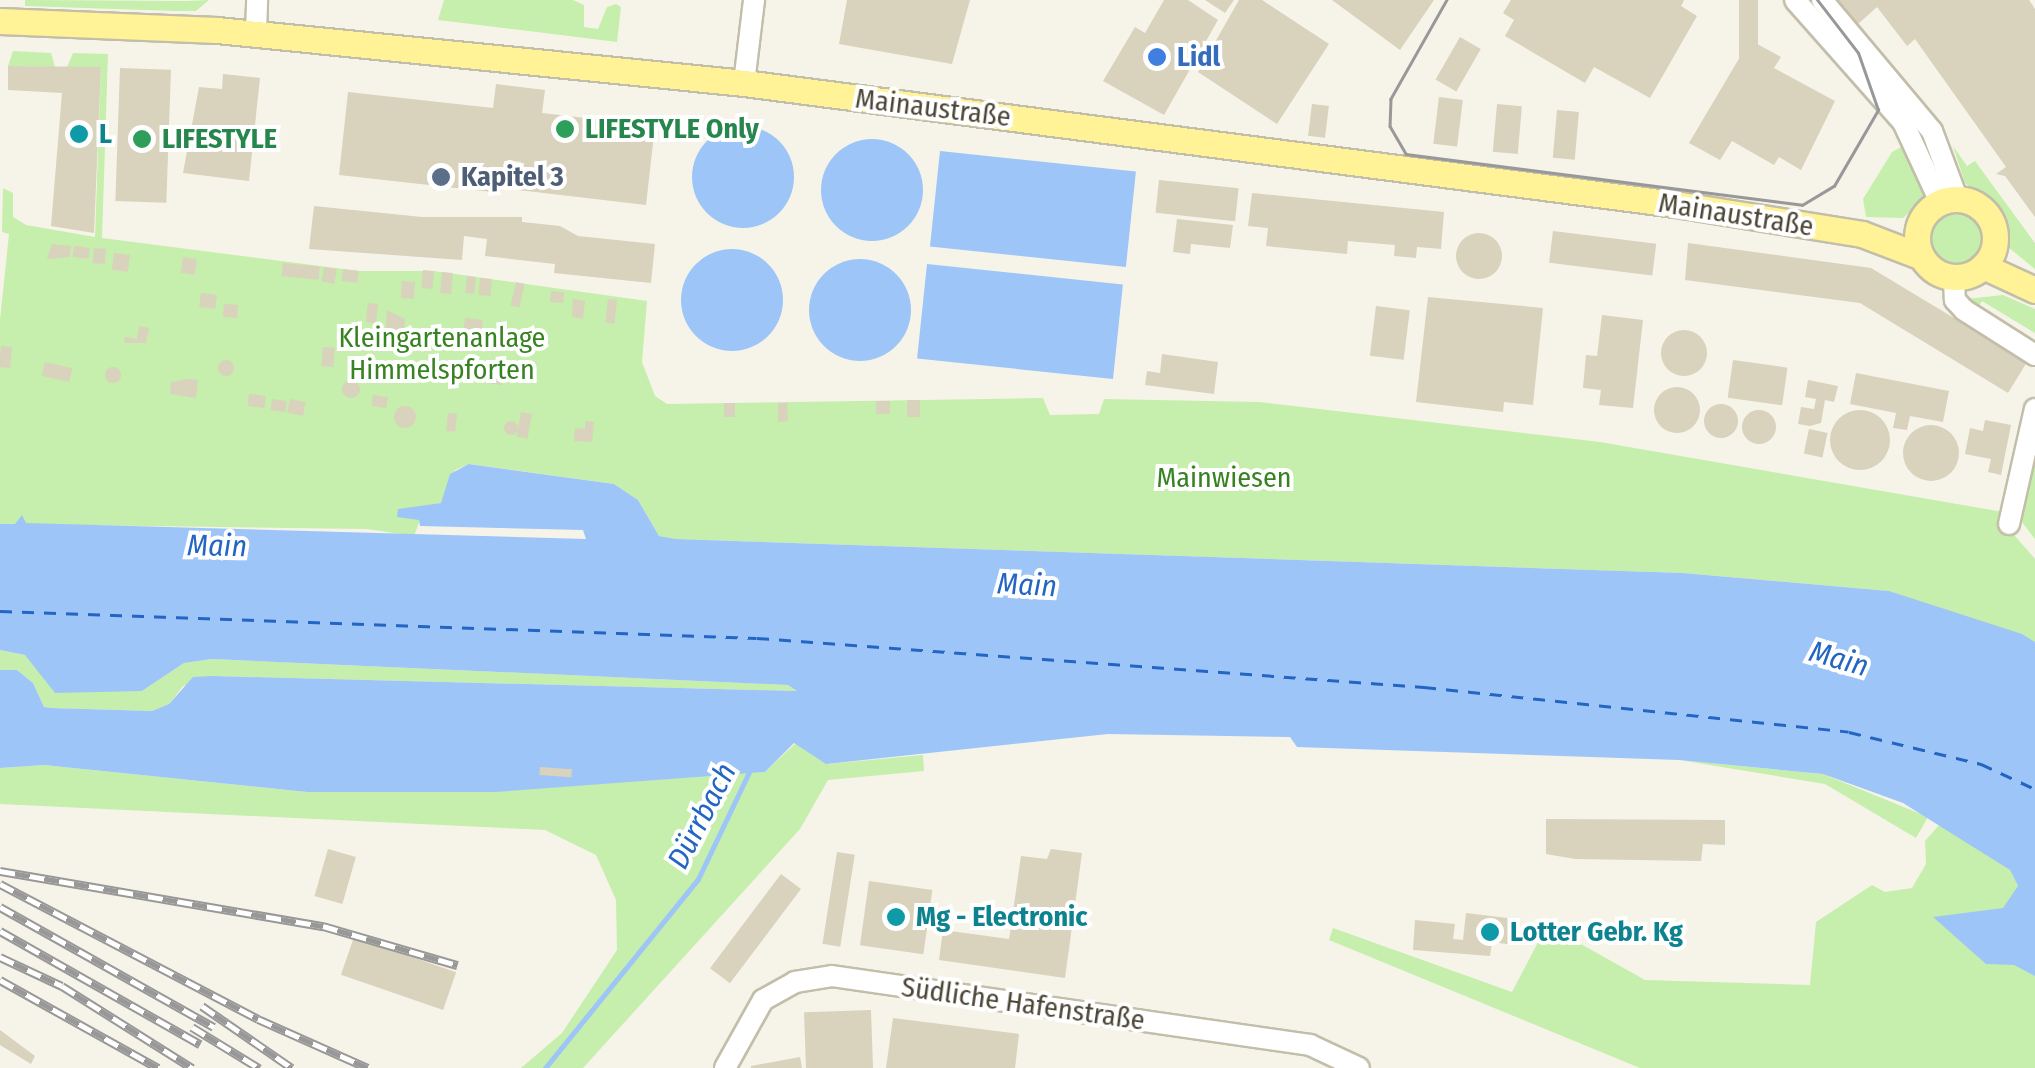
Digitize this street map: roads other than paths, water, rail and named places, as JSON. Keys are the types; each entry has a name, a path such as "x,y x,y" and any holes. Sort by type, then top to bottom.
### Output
{"main road":[{"name":"Mainaustraße","path":"0,21 256,33 744,83 1862,234 1922,257"},
{"path":"1948,200 1988,215 1989,258 1955,286 1922,257 1920,224 1948,200"},
{"name":"Mainaustraße","path":"1862,234 1875,226 1920,224"},
{"path":"1989,258 2035,282"},
{"path":"1989,258 2035,290"}],"street":[{"path":"256,33 258,0"},
{"path":"744,83 754,0"},
{"path":"1795,0 1904,122 1948,200"},
{"path":"1822,0 1932,130 1948,200"},
{"path":"1955,286 1964,310 2035,355"},
{"path":"2009,524 2035,409"},
{"name":"Südliche Hafenstraße","path":"726,1068 764,1000 795,982 832,976 1310,1046 1359,1068"}],"water":[{"path":"743,126 762,130 779,141 790,158 794,177 790,196 779,213 762,224 743,228 724,224 707,213 696,196 692,177 696,158 707,141 724,130"},
{"path":"872,139 891,143 908,154 919,171 923,190 919,209 908,226 891,237 872,241 853,237 836,226 825,209 821,190 825,171 836,154 853,143"},
{"path":"940,151 1136,172 1126,267 930,246"},
{"path":"732,249 751,253 768,264 779,281 783,300 779,319 768,336 751,347 732,351 713,347 696,336 685,319 681,300 685,281 696,264 713,253"},
{"path":"860,259 879,263 896,274 907,291 911,310 907,329 896,346 879,357 860,361 841,357 824,346 813,329 809,310 813,291 824,274 841,263"},
{"path":"927,264 1123,285 1113,379 917,358"},
{"name":"Main","path":"469,464 614,484 638,500 659,536 676,539 1683,573 1889,591 2022,634 2035,642 2035,976 2014,965 1986,964 1933,917 2003,908 2018,886 2010,870 1903,803 1823,774 1679,760 1297,747 1290,737 1108,734 826,764 794,743 765,772 495,792 307,792 44,765 0,768 0,670 17,670 33,683 44,707 152,711 169,704 193,677 212,676 797,691 788,685 212,659 184,663 142,691 55,693 25,655 0,650 0,524 15,524 22,515 26,523 586,539 583,530 420,526 419,520 397,517 398,509 441,503 450,474"}],"waterway":[{"name":"Dürrbach","path":"545,1068 698,879 751,768"}],"tram line":[{"path":"1447,0 1391,99 1390,126 1406,154 1802,205 1834,186 1878,110 1858,53 1817,0"}],"railway":[{"path":"0,871 323,926 457,965"},
{"path":"0,884 258,1019 368,1068"},
{"path":"0,907 214,1027"},
{"path":"0,931 200,1044"},
{"path":"0,957 62,986 192,1068"},
{"path":"0,980 158,1068"},
{"path":"202,1006 292,1068"},
{"path":"192,1027 259,1068"}],"place":[{"name":"Lidl","path":"1157,57"},
{"name":"LIFESTYLE Only","path":"565,129"},
{"name":"L","path":"79,134"},
{"name":"LIFESTYLE","path":"142,139"},
{"name":"Kapitel 3","path":"441,177"},
{"name":"Mg - Electronic","path":"896,917"},
{"name":"Lotter Gebr. Kg","path":"1490,932"}],"park label":[{"name":"Kleingartenanlage Himmelspforten","path":"442,354"},
{"name":"Mainwiesen","path":"1224,478"}]}
